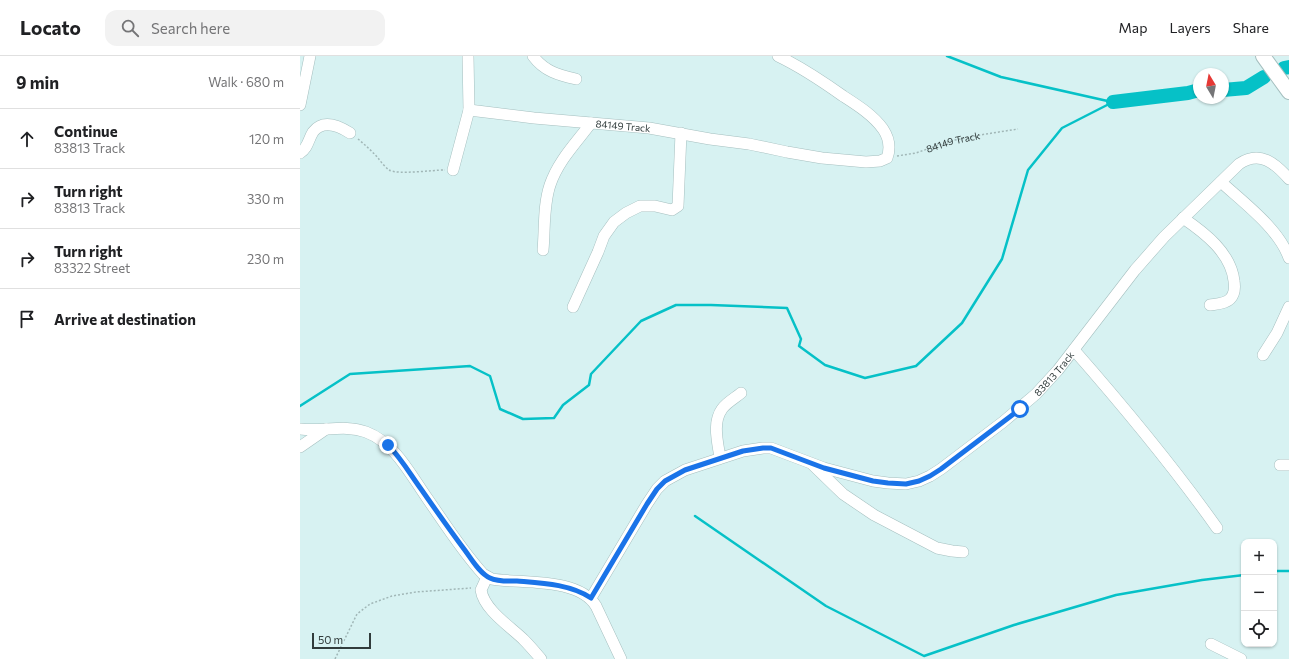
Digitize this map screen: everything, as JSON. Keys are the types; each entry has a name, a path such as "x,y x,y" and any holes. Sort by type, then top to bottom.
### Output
{"main road":[{"path":"1263,56 1289,92"}],"street":[{"path":"300,105 310,56"},
{"path":"453,170 469,110 468,56"},
{"path":"533,56 542,67 559,76 576,80"},
{"path":"778,56 809,72 869,114 882,128 888,140 890,149 887,158"},
{"name":"84149 Track","path":"469,110 649,128 710,139 749,144 822,158 866,162 880,161 887,158"},
{"path":"543,250 546,201 550,185 567,153 592,123"},
{"path":"300,153 306,148 313,133 321,126 333,124 350,133"},
{"path":"573,307 604,236 614,222 626,213 640,206 656,206 672,210 678,206 681,133"},
{"name":"83813 Track","path":"591,598 657,489 665,481 680,472 743,451 771,448 811,464 873,481 906,484 919,481 930,476 952,462 1020,409 1048,382 1136,270 1164,237 1239,164 1246,160 1257,158 1264,159 1272,163 1289,178"},
{"path":"1221,182 1272,231 1283,245 1289,258"},
{"path":"1182,218 1208,238 1220,251 1231,268 1234,284 1233,295 1227,301 1210,305"},
{"path":"1263,355 1277,333 1289,308"},
{"path":"1074,350 1115,396 1165,458 1218,528"},
{"path":"720,458 717,431 719,416 722,408 741,393"},
{"path":"300,428 343,427 355,429 367,432 388,445 399,458 447,527 479,569 487,577 500,581 534,582 567,588 578,591 591,598 604,620 621,659"},
{"path":"300,447 326,428"},
{"path":"811,464 843,494 874,515 937,548 963,552"},
{"path":"487,577 482,587 481,594 488,606 505,624 523,639 541,659"},
{"path":"1211,644 1241,659"}],"path":[{"name":"84149 Track","path":"887,158 916,154 950,141 1018,129"},
{"path":"350,133 366,146 388,170 394,172 453,170"},
{"path":"335,659 357,614 370,604 392,596 416,592 482,587"}],"waterway":[{"path":"947,56 1001,77 1112,102"},
{"path":"1284,68 1289,67"},
{"path":"1229,89 1246,88 1264,77"},
{"path":"1113,102 1193,92"},
{"path":"300,406 350,374 470,366 490,376 500,409 523,419 554,418 563,405 589,385 591,374 641,321 676,305 787,308 801,339 799,346 825,365 865,378 916,366 962,323 1002,259 1028,170 1062,128 1113,102"},
{"path":"695,516 826,606 924,656 1014,625 1116,595 1202,580 1241,575"},
{"path":"1277,571 1289,571"}],"route":[{"path":"388,445 395,452 443,521 483,574 487,577 500,581 534,582 567,588 578,591 591,598 657,489 665,481 685,470 743,451 771,448 811,464 873,481 906,484 919,481 930,476 952,462 1020,409"}]}
